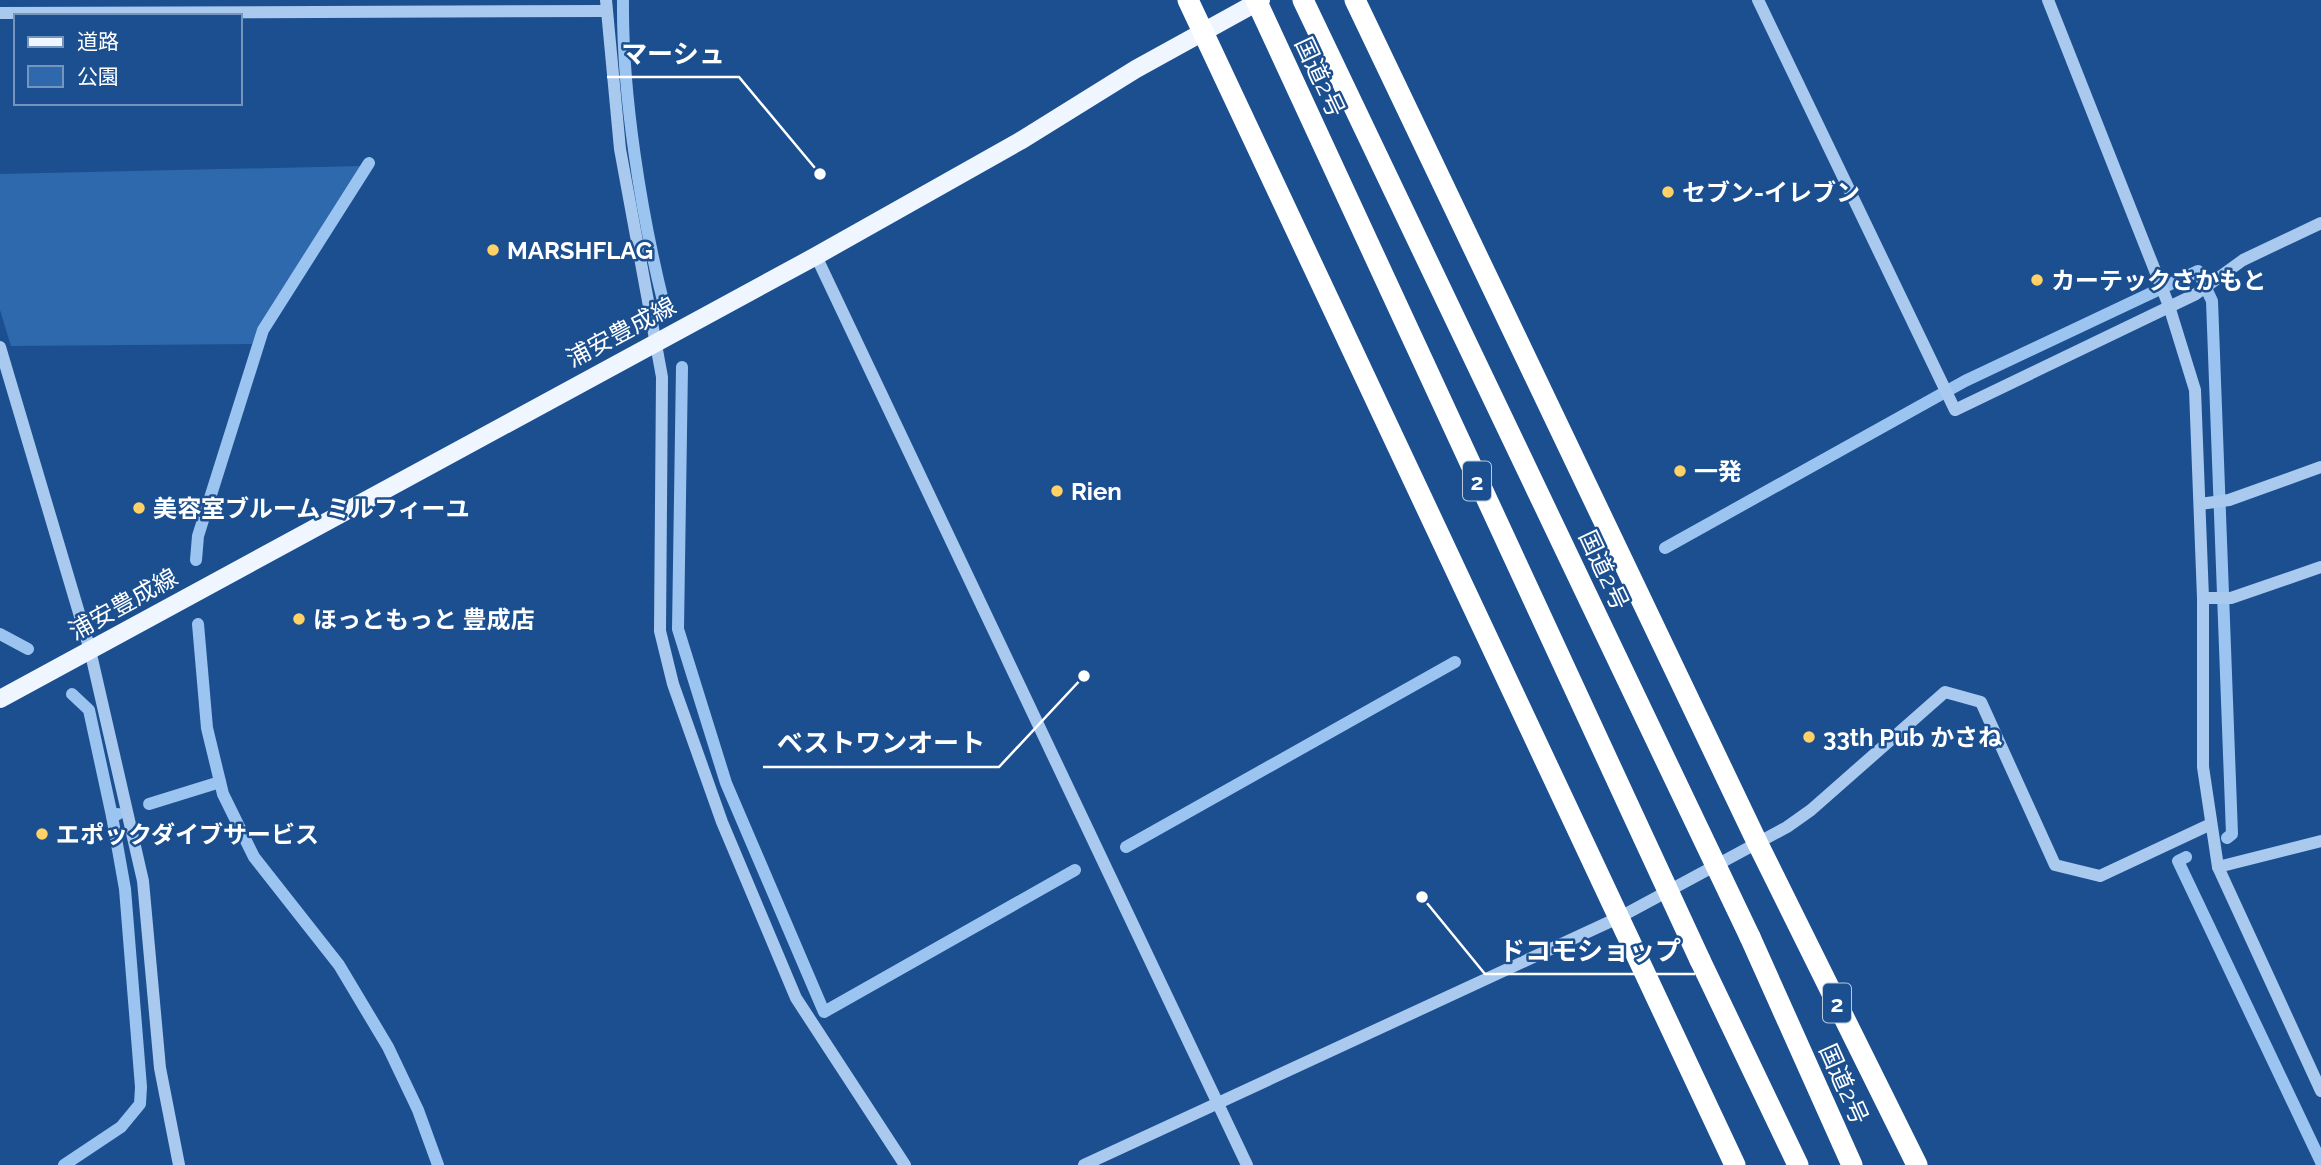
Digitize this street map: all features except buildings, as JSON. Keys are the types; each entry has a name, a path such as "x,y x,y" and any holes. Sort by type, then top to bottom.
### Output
{"highway":[{"path":"1188,0 1735,1165"},
{"name":"国道2号","path":"1259,0 1700,960 1798,1165"},
{"name":"国道2号","path":"1303,0 1750,937 1852,1165"},
{"name":"2","path":"1355,0 1757,842 1917,1165"}],"main road":[{"name":"浦安豊成線","path":"0,699 816,256 1020,141 1259,0"}],"street":[{"path":"1758,0 1955,410 2205,288 2242,260 2321,223"},
{"path":"2048,0 2169,306 2195,390 2206,503 2210,598 2203,767 2218,867 2321,1091"},
{"path":"0,13 331,6 605,5 620,149 662,377 660,631 673,684 722,822 796,998 905,1165"},
{"path":"816,256 1247,1165"},
{"path":"0,347 90,650 143,881 160,1068 179,1165"},
{"path":"2206,503 2229,500 2321,467"},
{"path":"2210,598 2231,598 2321,567"},
{"path":"1084,1165 1620,917 1757,842 1811,810 1945,692 1981,702 2055,864 2100,876 2211,824"},
{"path":"2218,867 2321,841"}],"green space":[{"path":"362,166 258,326 252,344 11,346 0,310 0,174"}],"waterway":[{"path":"623,0 626,75 634,154 664,305"},
{"path":"196,560 198,536 263,330 369,163"},
{"path":"1665,548 1965,381 2198,271 2212,301 2232,834 2227,838"},
{"path":"682,367 678,629 726,783 824,1012 1075,870"},
{"path":"198,624 207,728 223,794 254,857 339,965 388,1047 418,1110 438,1165"},
{"path":"0,634 28,649"},
{"path":"1126,847 1455,662"},
{"path":"72,694 89,710 112,816"},
{"path":"149,804 220,782"},
{"path":"64,1165 121,1127 140,1104 141,1087 125,889 112,816 118,814"},
{"path":"2186,857 2178,861 2321,1162"}],"place":[{"name":"マーシュ","path":"820,174"},
{"name":"セブン-イレブン","path":"1668,192"},
{"name":"MARSHFLAG","path":"493,250"},
{"name":"カーテックさかもと","path":"2037,280"},
{"name":"一発","path":"1680,471"},
{"name":"Rien","path":"1057,491"},
{"name":"美容室ブルーム ミルフィーユ","path":"139,508"},
{"name":"ほっともっと 豊成店","path":"299,619"},
{"name":"ベストワンオート","path":"1084,676"},
{"name":"33th Pub かさね","path":"1809,737"},
{"name":"エポックダイブサービス","path":"42,834"},
{"name":"ドコモショップ","path":"1422,897"}]}
